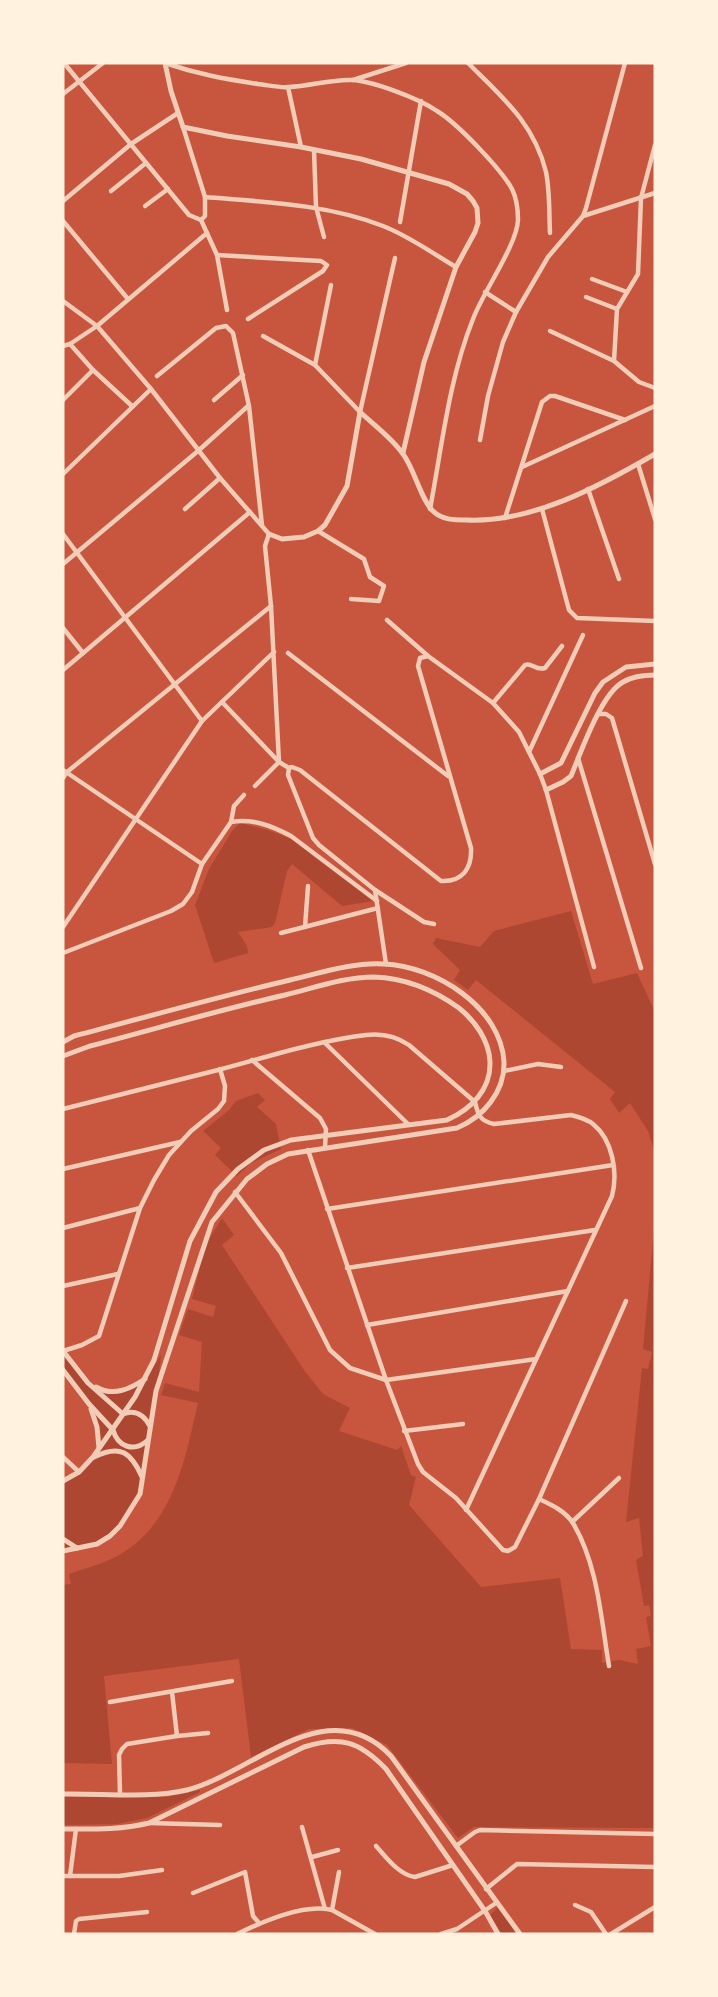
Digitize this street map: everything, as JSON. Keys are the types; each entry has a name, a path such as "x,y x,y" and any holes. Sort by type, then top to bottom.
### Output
{"street":[{"path":"64,63 189,215 201,220 217,255 227,309"},
{"path":"63,94 103,63"},
{"path":"165,63 216,78 288,87 353,80 406,63"},
{"path":"165,63 178,113 205,197 205,216 201,220"},
{"path":"468,63 517,112 533,136 546,172 550,233"},
{"path":"480,440 488,396 500,353 516,312 548,257 583,216 625,63"},
{"path":"353,80 383,87 422,101 439,112 505,179 517,202 518,222 514,239 473,318 456,371 430,509"},
{"path":"288,87 301,147"},
{"path":"400,222 422,101"},
{"path":"63,201 131,144 178,113"},
{"path":"183,127 362,159 449,184 466,194 477,208 479,214 475,232 456,267 424,362 403,453"},
{"path":"614,361 617,309 638,274 641,198 655,145"},
{"path":"314,150 316,207 324,237"},
{"path":"111,191 146,163"},
{"path":"145,206 168,189"},
{"path":"583,216 655,194"},
{"path":"205,197 316,207 382,225 456,267"},
{"path":"63,220 128,299"},
{"path":"63,346 70,344 97,326 207,233"},
{"path":"217,255 321,261 327,265 323,271 248,319"},
{"path":"63,301 97,326 151,389 220,478 269,534 282,539 304,537 325,525 347,486 360,412 394,258"},
{"path":"592,279 627,292"},
{"path":"315,365 331,285"},
{"path":"485,292 516,312"},
{"path":"586,297 617,309"},
{"path":"158,376 216,328 226,326 233,333 249,406 262,525"},
{"path":"550,331 614,361 639,382 655,388"},
{"path":"262,336 315,365 403,453 430,509 451,520 478,521 505,518 542,509 588,489 655,454"},
{"path":"70,344 93,370 132,406"},
{"path":"63,400 93,370"},
{"path":"213,400 243,375"},
{"path":"63,474 151,389"},
{"path":"505,518 542,402 550,396 555,396 625,420"},
{"path":"63,564 249,406"},
{"path":"522,467 655,406"},
{"path":"638,464 654,516"},
{"path":"185,508 220,478"},
{"path":"588,489 619,579"},
{"path":"542,509 566,602 572,615 577,618 655,621"},
{"path":"63,670 250,512"},
{"path":"318,531 364,559 370,577 384,586 379,601 351,599"},
{"path":"63,534 176,683 202,721"},
{"path":"255,786 279,762 274,652 265,546 269,534"},
{"path":"63,778 65,771 271,606"},
{"path":"387,620 428,656 493,703 519,732 546,790 594,967"},
{"path":"63,628 83,653"},
{"path":"530,752 583,635"},
{"path":"493,703 527,663 536,668 545,668 562,646"},
{"path":"63,927 202,721 274,652"},
{"path":"288,653 448,776"},
{"path":"222,702 279,762 289,768 300,770 441,881 448,881 462,877 470,865 471,848 417,666 420,658 428,656"},
{"path":"540,774 561,763 595,693 603,682 626,667 655,664"},
{"path":"546,790 571,776 598,714 614,689 622,682 635,677 655,675"},
{"path":"598,714 606,714 612,718 655,864"},
{"path":"578,758 641,968"},
{"path":"289,768 288,775 315,842 375,890 424,922 434,924"},
{"path":"65,771 202,864"},
{"path":"63,953 171,911 183,904 192,892 202,864 231,822 234,806 244,795"},
{"path":"231,822 250,821 280,830 291,836 377,902"},
{"path":"305,927 308,886"},
{"path":"375,890 386,964"},
{"path":"281,933 378,908"},
{"path":"63,1042 74,1036 261,987 344,968 386,964 412,969 441,981 465,995 480,1008 500,1041 504,1071 494,1097 469,1123 457,1128 290,1154 267,1164 235,1192 212,1222 156,1391 140,1494 120,1526 110,1536 97,1544 63,1551"},
{"path":"394,979 398,975 397,966"},
{"path":"344,968 345,980"},
{"path":"63,1056 90,1046 258,1001 345,980 373,977 415,984 445,998 466,1014 477,1026 489,1050 490,1069 483,1091 475,1102 462,1113 447,1119 286,1142 264,1150 238,1169 216,1192 189,1241 147,1378 93,1457 79,1472 63,1481"},
{"path":"63,1109 325,1042 366,1035 399,1039 475,1102 478,1116 484,1122 494,1124 571,1115 593,1124 612,1154 614,1188 612,1196 466,1510"},
{"path":"325,1042 408,1124"},
{"path":"252,1060 320,1118 326,1130 325,1147"},
{"path":"504,1071 538,1064 561,1067"},
{"path":"123,1414 88,1383 63,1351 93,1341 99,1336 140,1208 169,1155 224,1101 225,1086 220,1069"},
{"path":"63,1169 180,1142"},
{"path":"286,1142 290,1154"},
{"path":"308,1150 386,1380 419,1468 453,1496 500,1548 508,1551 515,1547 539,1499 626,1301"},
{"path":"327,1209 613,1166"},
{"path":"235,1192 281,1253 330,1350 350,1368 386,1380 536,1359"},
{"path":"63,1228 140,1208"},
{"path":"347,1268 595,1230"},
{"path":"63,1286 118,1274"},
{"path":"367,1324 568,1291"},
{"path":"63,1370 126,1447 138,1447 148,1440"},
{"path":"88,1383 104,1392 111,1392 135,1386 147,1378"},
{"path":"89,1404 97,1427 99,1448"},
{"path":"123,1414 137,1413 147,1420 150,1426"},
{"path":"404,1431 463,1424"},
{"path":"93,1457 106,1451 118,1450 134,1460 143,1478"},
{"path":"63,1457 79,1472"},
{"path":"572,1522 619,1478"},
{"path":"539,1499 557,1507 572,1522 584,1549 595,1582 609,1666"},
{"path":"63,1539 77,1548"},
{"path":"110,1702 232,1681"},
{"path":"172,1692 177,1736"},
{"path":"63,1794 166,1793 186,1790 214,1780 288,1742 320,1731 359,1733 386,1751 520,1934"},
{"path":"120,1794 119,1755 127,1744 208,1733"},
{"path":"63,1829 104,1830 129,1828 149,1823 304,1748 319,1742 341,1741 363,1748 386,1769 485,1911 498,1934"},
{"path":"149,1823 220,1825"},
{"path":"302,1827 325,1909"},
{"path":"70,1876 76,1829"},
{"path":"456,1846 480,1830 655,1834"},
{"path":"376,1846 410,1877 453,1864"},
{"path":"312,1857 338,1850"},
{"path":"486,1889 517,1864 655,1867"},
{"path":"63,1876 119,1875 162,1870"},
{"path":"193,1893 245,1872 253,1916 259,1923"},
{"path":"332,1910 339,1872"},
{"path":"441,1934 457,1929 496,1903"},
{"path":"575,1905 591,1912 606,1934"},
{"path":"611,1934 655,1907"},
{"path":"237,1934 259,1923 296,1912 325,1909 332,1910 375,1934"},
{"path":"74,1934 76,1921 79,1919 147,1912"}],"shaded area":[{"path":"240,823 268,830 296,841 373,901 342,906 292,864 287,871 275,923 272,927 238,932 247,946 248,953 214,963 195,905 209,869 232,831"},
{"path":"571,911 593,984 637,973 655,1012 655,1153 648,1131 630,1103 619,1113 610,1099 615,1092 476,980 468,990 454,980 460,970 433,944 436,938 480,947 494,931"},
{"path":"258,1093 265,1100 257,1107 276,1124 281,1149 251,1163 237,1176 215,1155 221,1148 203,1131 229,1110 236,1101"},
{"path":"222,1218 234,1235 222,1245 304,1370 323,1394 350,1408 339,1431 397,1450 401,1446 411,1475 416,1477 409,1505 481,1587 560,1578 571,1649 602,1650 602,1663 619,1660 638,1664 636,1649 651,1646 646,1617 651,1616 649,1605 644,1606 636,1560 643,1556 639,1518 626,1522 642,1368 648,1369 652,1352 643,1349 655,1220 655,1828 474,1827 458,1838 387,1745 352,1728 309,1729 251,1757 239,1659 104,1676 112,1764 63,1763 63,1585 71,1584 69,1574 115,1557 139,1541 154,1525 174,1488 188,1446 198,1403 161,1395 165,1383 199,1392 202,1342 179,1335 188,1309 213,1317 216,1306 192,1299 205,1246"},
{"path":"63,1354 88,1384 104,1392 118,1394 147,1378 161,1355 139,1494 121,1526 97,1544 63,1550 63,1482 83,1469 100,1448 90,1404 63,1368"},
{"path":"200,1790 147,1818 117,1824 63,1825 63,1797 167,1797"},
{"path":"498,1907 518,1934 502,1934 490,1915"}]}
